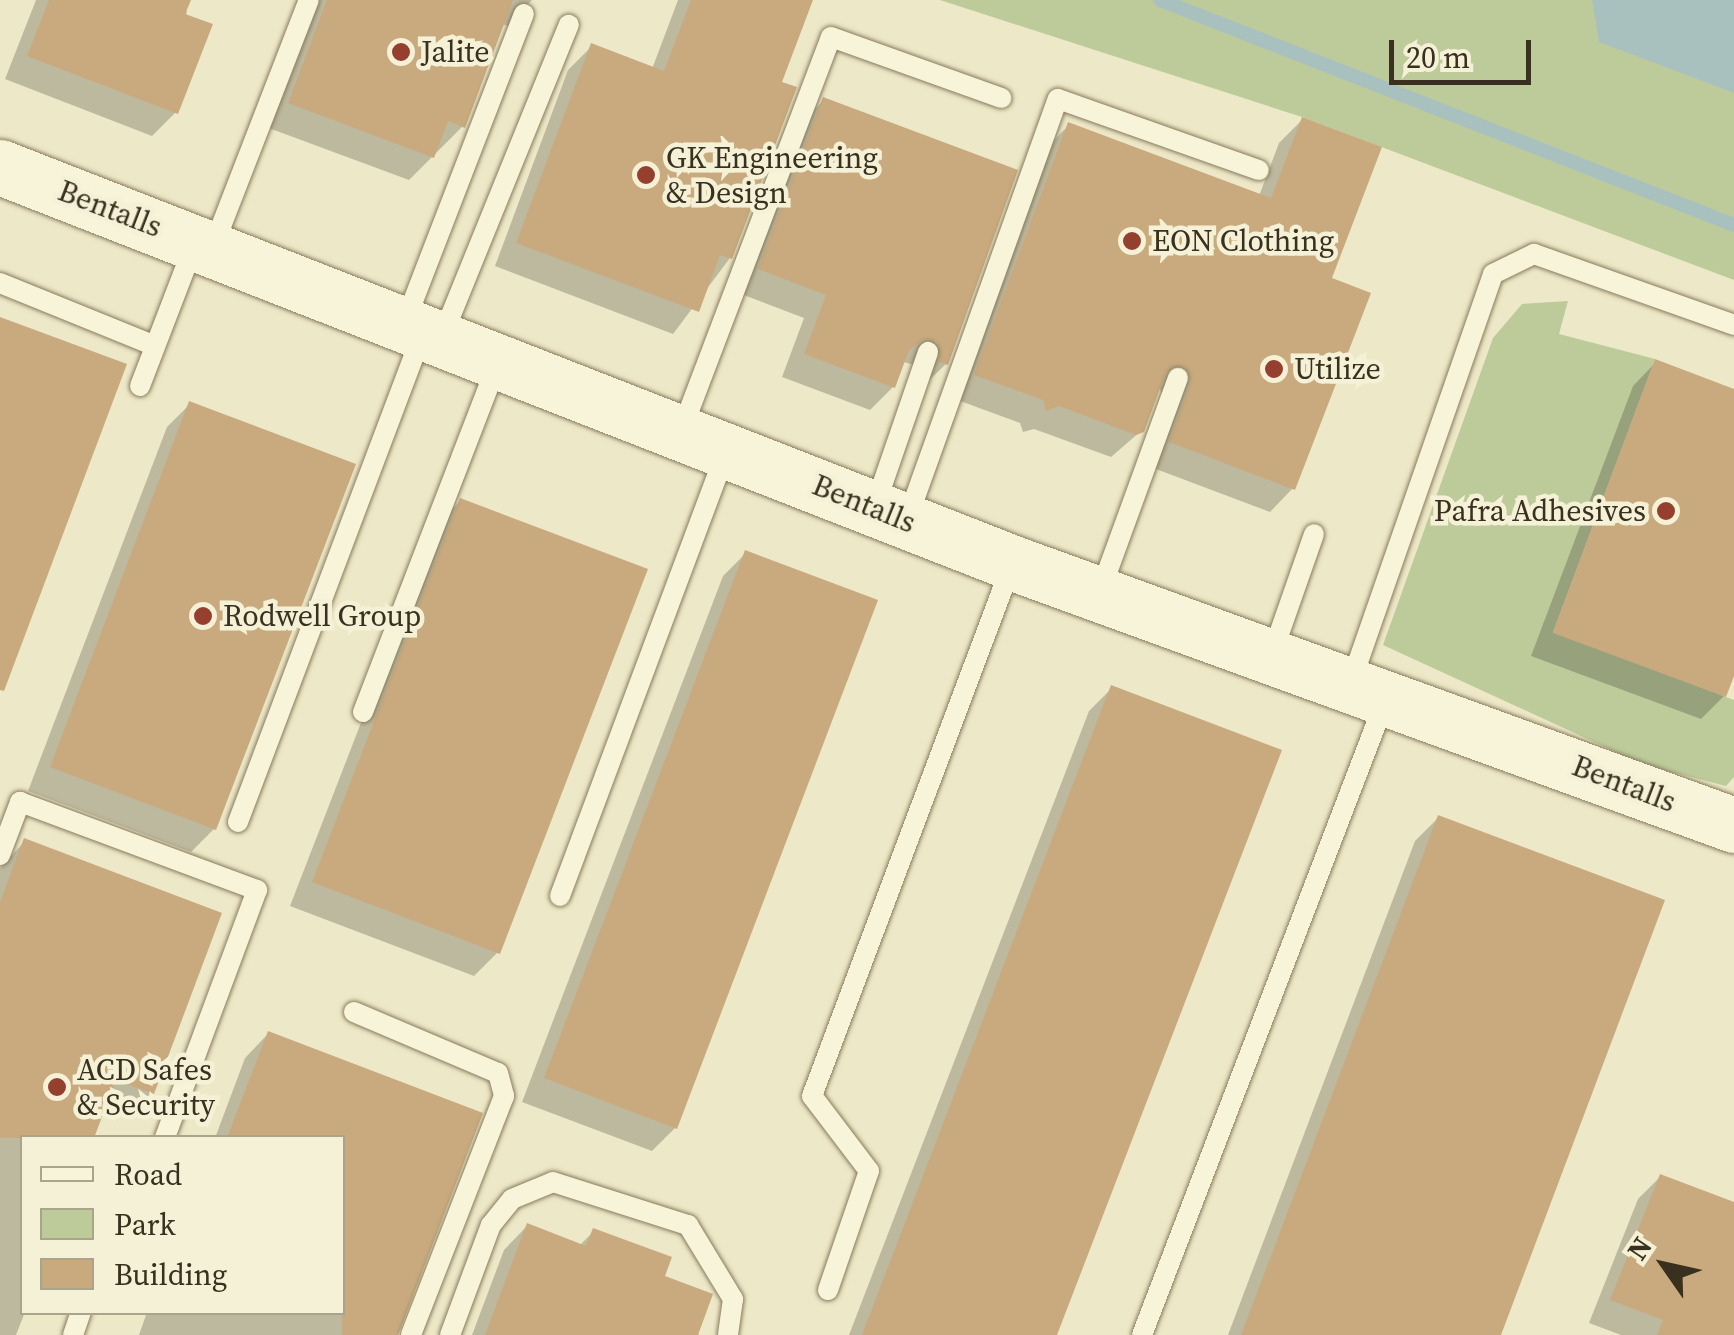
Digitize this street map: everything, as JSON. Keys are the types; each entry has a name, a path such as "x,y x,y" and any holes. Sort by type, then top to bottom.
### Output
{"street":[{"name":"Bentalls","path":"0,167 1012,562 1369,688 1734,825"}],"lane":[{"path":"140,386 309,0"},
{"path":"238,822 424,330 524,14"},
{"path":"424,330 569,24"},
{"path":"560,896 831,36 1001,98"},
{"path":"890,514 1058,99 1260,170"},
{"path":"1142,1335 1369,688 1493,274 1534,254 1734,324"},
{"path":"0,284 155,346"},
{"path":"890,514 928,352"},
{"path":"363,712 499,359"},
{"path":"1100,592 1178,378"},
{"path":"1272,654 1314,534"},
{"path":"828,1290 870,1171 812,1096 1012,562"},
{"path":"0,855 20,802 257,890 165,1135"},
{"path":"354,1012 498,1073 504,1096 410,1335"},
{"path":"450,1335 491,1224 512,1198 553,1182 688,1226 733,1299 728,1335"}],"green space":[{"path":"940,0 1734,0 1734,280 1302,117"},
{"path":"1568,301 1559,334 1655,359 1553,632 1734,700 1734,777 1726,786 1644,765 1383,645 1493,338 1522,304"}],"water":[{"path":"1592,0 1734,0 1734,93 1599,42"}],"building":[{"path":"49,0 191,0 185,14 213,24 178,114 27,56"},
{"name":"Jalite","path":"327,0 513,0 465,128 448,121 434,158 288,103"},
{"name":"GK Engineering & Design","path":"691,0 813,0 782,82 797,87 732,259 720,255 699,312 516,243 591,43 664,71"},
{"path":"823,97 1018,170 948,365 939,362 938,342 924,339 909,350 895,388 804,354 826,295 758,269"},
{"path":"1302,117 1382,147 1332,278 1371,293 1295,490 1169,442 1191,382 1184,366 1166,372 1144,432 1136,435 1059,406 1046,411 1043,400 974,375 1068,122 1271,198"},
{"path":"0,317 127,364 4,691 0,690"},
{"name":"Pafra Adhesives","path":"1655,359 1734,389 1734,676 1726,697 1553,633"},
{"name":"Rodwell Group","path":"189,401 356,464 216,830 50,767"},
{"path":"460,498 648,569 500,954 312,882"},
{"path":"745,550 878,600 677,1129 544,1078"},
{"path":"1111,685 1282,750 1057,1335 862,1335"},
{"path":"1438,815 1665,900 1501,1335 1241,1335"},
{"name":"ACD Safes & Security","path":"24,838 222,913 154,1094 116,1080 95,1135 0,1138 0,902"},
{"path":"268,1031 483,1113 398,1335 342,1335 345,1135 228,1135"},
{"path":"1660,1174 1734,1202 1734,1335 1657,1335 1663,1320 1610,1300"},
{"path":"527,1223 586,1246 593,1228 672,1257 665,1276 713,1294 698,1335 485,1335"}],"waterway":[{"path":"1160,0 1734,225"}],"place":[{"name":"Jalite","path":"401,52"},
{"name":"GK Engineering & Design","path":"646,175"},
{"name":"EON Clothing","path":"1132,241"},
{"name":"Utilize","path":"1274,369"},
{"name":"Pafra Adhesives","path":"1666,511"},
{"name":"Rodwell Group","path":"203,616"},
{"name":"ACD Safes & Security","path":"57,1087"}]}
